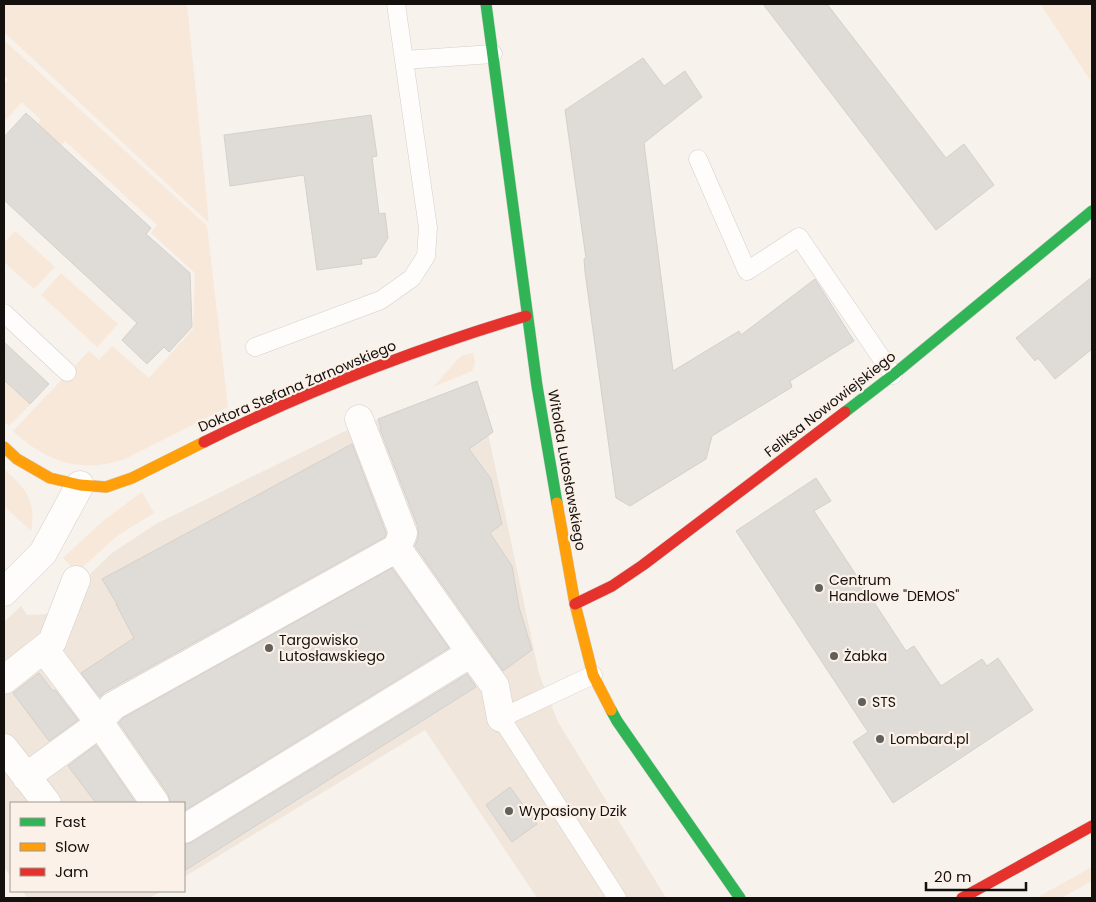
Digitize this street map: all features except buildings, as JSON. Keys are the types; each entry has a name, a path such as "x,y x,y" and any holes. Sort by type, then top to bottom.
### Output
{"street":[{"name":"Witolda Lutosławskiego","path":"486,4 526,316 537,386 575,604 593,675 617,721 740,898"},
{"name":"Feliksa Nowowiejskiego","path":"575,604 612,586 643,565 893,375 1092,212"},
{"name":"Doktora Stefana Żarnowskiego","path":"4,447 17,459 50,478 80,485 106,487 132,478 244,422 362,373 466,335 526,316"},
{"path":"26,777 92,729 113,706 398,548 403,532 359,419"},
{"path":"4,592 43,552 80,485"},
{"path":"398,548 494,686 501,718"},
{"path":"4,680 52,642 76,580"},
{"path":"44,649 99,722 154,802"},
{"path":"185,828 471,653"},
{"path":"4,748 46,802"},
{"path":"962,898 1038,854 1092,826"}],"lane":[{"path":"255,347 381,300 412,278 426,256 428,228 396,4"},
{"path":"404,60 493,54"},
{"path":"698,159 747,271 800,237 893,375"},
{"path":"4,313 67,372"},
{"path":"593,675 501,718 617,898"}],"shaded area":[{"path":"4,4 187,4 209,223 4,32"},
{"path":"1040,4 1092,4 1092,83 1043,8"},
{"path":"4,40 207,226 228,407 125,459 94,465 79,465 65,462 38,451 13,431 89,351 99,360 112,346 149,378 193,329 195,273 151,233 157,225 65,141 57,150 33,129 41,120 22,102 4,122 4,84 8,79 4,75"},
{"path":"15,231 55,267 34,289 4,262 4,243"},
{"path":"61,273 118,324 97,347 41,295"},
{"path":"473,353 475,363 472,371 433,387 461,356"},
{"path":"4,381 30,405 9,426 4,421"},
{"name":"Targowisko Lutosławskiego","path":"478,386 539,674 558,722 666,898 537,898 425,730 185,876 185,802 10,802 10,876 4,867 4,622 21,606 27,615 48,614 112,553 156,524 343,432"},
{"path":"4,469 18,482 28,496 32,511 31,531 4,506"},
{"path":"142,492 154,513 117,536 77,572 63,558 104,520"},
{"path":"1092,867 1092,881 1061,898 1036,898"},
{"path":"23,892 160,892 149,898 28,898"}],"traffic: fast":[{"path":"486,4 537,386 557,503"},
{"path":"845,412 893,375 1092,211"},
{"path":"611,710 740,898"}],"traffic: slow":[{"path":"4,447 17,459 50,478 80,485 106,487 132,478 204,442"},
{"path":"557,503 575,604 593,675 611,710"}],"traffic: jam":[{"path":"204,442 282,405 362,372 444,342 526,316"},
{"path":"575,604 612,586 643,565 845,412"},
{"path":"962,898 1092,826"}],"place":[{"name":"Centrum Handlowe \"DEMOS\"","path":"819,588"},
{"name":"Targowisko Lutosławskiego","path":"269,648"},
{"name":"Żabka","path":"834,656"},
{"name":"STS","path":"862,702"},
{"name":"Lombard.pl","path":"880,739"},
{"name":"Wypasiony Dzik","path":"509,811"}]}
